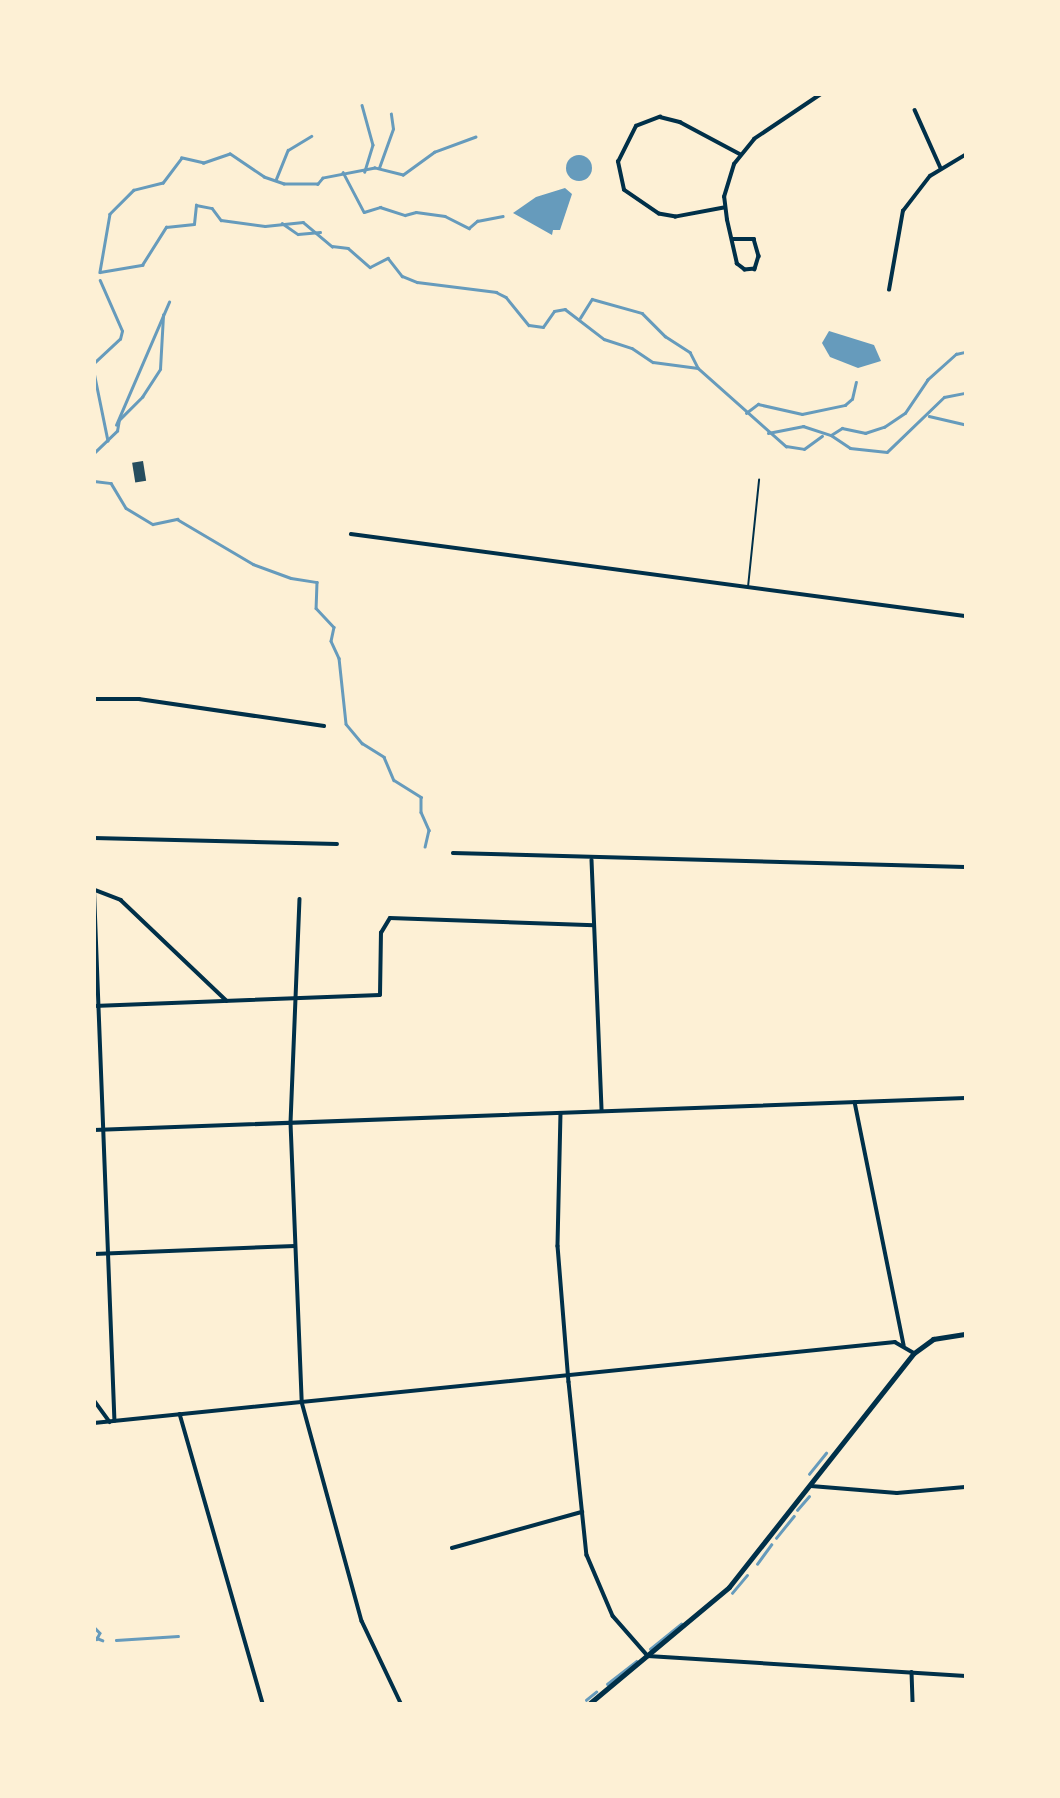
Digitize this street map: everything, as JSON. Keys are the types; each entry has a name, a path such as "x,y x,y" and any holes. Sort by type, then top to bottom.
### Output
{"main road":[{"path":"590,1703 718,1599 914,1353 933,1339 965,1334"}],"street":[{"path":"732,239 754,239 759,256 755,269 745,270 737,264 724,208 729,174 740,154 764,132 821,94"},
{"path":"915,110 941,168"},
{"path":"724,208 676,217 657,212 624,190 618,162 636,127 660,117 680,122 740,154"},
{"path":"889,290 903,211 920,186 941,168 965,155"},
{"path":"351,534 965,616"},
{"path":"94,699 148,700 324,726"},
{"path":"94,838 337,844"},
{"path":"453,853 592,860 965,867"},
{"path":"592,860 602,1111"},
{"path":"94,878 113,1421"},
{"path":"96,890 121,900 228,1001"},
{"path":"300,899 291,1123 302,1402 362,1621 401,1703"},
{"path":"97,1006 380,995 381,933 390,918 594,925"},
{"path":"94,1130 965,1098"},
{"path":"855,1102 904,1345 914,1353"},
{"path":"561,1113 558,1246 582,1512 592,1573 613,1616 648,1656 965,1675"},
{"path":"94,1254 296,1246"},
{"path":"94,1423 904,1345"},
{"path":"94,1400 113,1421"},
{"path":"180,1414 263,1703"},
{"path":"809,1485 897,1493 965,1487"},
{"path":"452,1548 582,1512"},
{"path":"912,1672 913,1703"}],"lane":[{"path":"748,588 759,480"}],"water":[{"path":"579,155 588,159 592,168 588,177 579,181 570,177 566,168 570,159"},
{"path":"565,188 572,194 560,230 553,230 552,235 513,213 536,197"},
{"path":"829,331 874,345 881,361 858,368 830,357 822,343"}],"building":[{"path":"143,461 146,481 135,482 132,463"}],"waterway":[{"path":"362,105 373,145 365,172"},
{"path":"379,168 393,129 391,114"},
{"path":"276,179 288,150 311,136"},
{"path":"476,137 435,152 403,175 375,168 323,178 318,184 284,184 264,177 230,154 204,163 182,158 163,183 134,190 110,214 100,272 142,265 166,227 194,224 196,205 212,208 221,220 265,226 303,222 332,246 348,248 370,267 388,258 402,276 417,282 496,292 506,297 529,325 543,327 554,311 565,309 604,339 632,348 653,362 698,368 786,446 804,449 822,436"},
{"path":"343,172 364,212 380,207 405,215 416,212 445,216 469,228 477,221 503,216"},
{"path":"282,223 298,234 320,232"},
{"path":"94,363 120,339 122,331 100,281"},
{"path":"580,318 592,299 642,313 665,336 690,352 698,368"},
{"path":"116,425 169,302"},
{"path":"94,453 117,431 119,420 142,397 160,369 163,315"},
{"path":"768,433 803,426 831,435 842,428 865,433 884,427 905,413 927,380 956,354 965,352"},
{"path":"94,372 108,441"},
{"path":"746,413 758,404 802,414 845,405 852,399 856,382"},
{"path":"831,435 850,448 887,452 944,397 965,393"},
{"path":"929,416 965,424"},
{"path":"94,481 111,483 126,508 153,524 177,519 253,564 291,578 317,582 316,608 334,627 331,641 339,658 346,724 362,743 384,757 394,780 421,797 421,812 429,830 425,847"},
{"path":"809,1474 826,1453"},
{"path":"797,1510 809,1496"},
{"path":"776,1538 794,1516"},
{"path":"757,1564 771,1545"},
{"path":"732,1593 747,1575"},
{"path":"650,1649 681,1624"},
{"path":"94,1627 100,1633 97,1639"},
{"path":"116,1640 178,1636"},
{"path":"94,1637 102,1640"},
{"path":"607,1684 636,1661"},
{"path":"586,1700 596,1692"}]}
